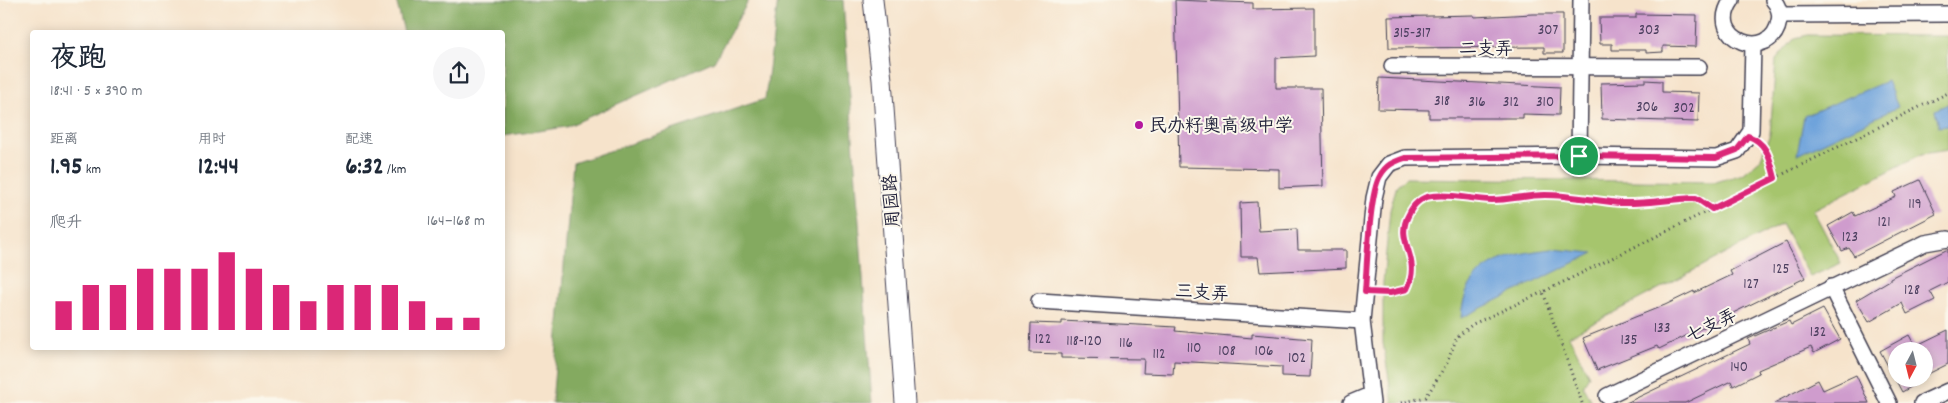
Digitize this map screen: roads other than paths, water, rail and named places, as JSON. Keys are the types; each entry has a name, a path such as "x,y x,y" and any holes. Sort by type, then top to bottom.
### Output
{"street":[{"name":"周园路","path":"873,0 882,80 904,403"},
{"path":"1579,156 1580,0"},
{"path":"1732,0 1727,8 1725,18 1727,28 1738,41 1753,45 1762,43 1774,34 1780,15 1773,0"},
{"path":"1780,15 1948,14"},
{"path":"1351,403 1371,399 1362,321 1374,198 1379,177 1389,164 1405,158 1579,156 1716,158 1737,150 1751,131 1753,45"},
{"name":"二支弄","path":"1392,66 1699,67"},
{"name":"七支弄","path":"1608,396 1925,243 1948,239"},
{"path":"1831,288 1890,403"},
{"name":"三支弄","path":"1039,301 1362,321"},
{"path":"1922,403 1948,391"}],"water":[{"path":"1887,81 1898,107 1797,155 1804,116"},
{"path":"1948,104 1948,126 1939,127 1935,110"},
{"path":"1552,249 1594,253 1461,318 1464,300 1470,285 1490,265 1519,254"}],"place":[{"name":"民办籽奥高级中学","path":"1139,125"}]}
